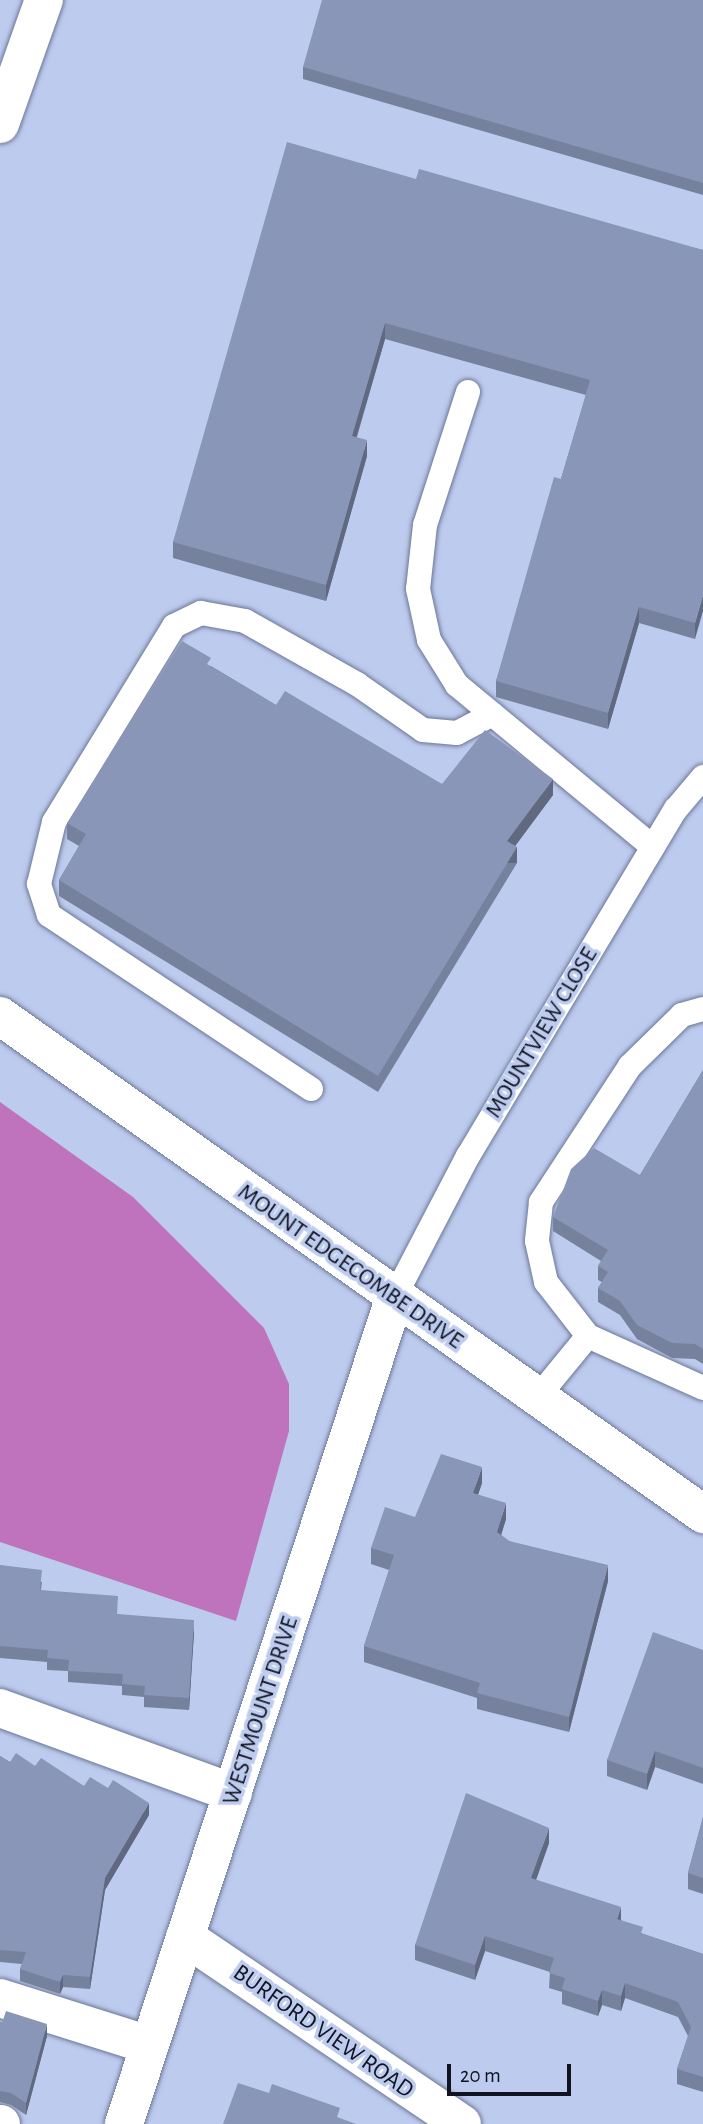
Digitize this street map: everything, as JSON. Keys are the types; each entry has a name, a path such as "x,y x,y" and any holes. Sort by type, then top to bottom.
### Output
{"street":[{"path":"0,124 44,0"},
{"name":"MOUNT EDGECOMBE DRIVE","path":"0,1016 703,1514"},
{"name":"WESTMOUNT DRIVE","path":"124,2124 395,1296"},
{"path":"0,1708 233,1793"},
{"name":"BURFORD VIEW ROAD","path":"185,1937 462,2124"},
{"path":"0,1998 149,2045"}],"lane":[{"path":"468,392 425,526 418,589 429,640 457,685 653,847"},
{"path":"312,1089 49,915 39,884 54,822 174,626 201,613 244,621 357,684 423,730 457,733 492,714"},
{"name":"MOUNTVIEW CLOSE","path":"395,1296 468,1156 653,847 703,777"},
{"path":"703,1009 682,1015 629,1066 541,1202 537,1241 546,1282 588,1336 703,1388"},
{"path":"537,1398 588,1336"}],"shaded area":[{"path":"0,1102 133,1197 264,1328 289,1384 289,1431 236,1621 0,1542"}],"building":[{"path":"322,0 703,0 703,183 303,67"},
{"path":"287,142 416,179 419,169 703,250 703,595 695,623 639,607 608,713 496,681 554,477 561,479 590,380 385,323 352,436 367,440 326,585 173,542"},
{"path":"182,641 211,658 207,664 276,705 285,691 442,784 485,730 553,779 507,841 517,847 378,1076 59,880 86,834 67,823"},
{"path":"703,1070 703,1349 695,1344 672,1343 637,1325 620,1301 598,1288 608,1272 598,1266 608,1250 553,1217 571,1169 594,1148 640,1175"},
{"path":"441,1454 482,1467 473,1493 506,1503 497,1532 509,1541 608,1565 569,1717 477,1693 480,1683 364,1646 394,1555 371,1548 385,1507 415,1517"},
{"path":"0,1565 42,1570 40,1590 118,1596 117,1614 194,1620 189,1698 144,1695 145,1686 122,1684 123,1674 68,1671 69,1660 47,1658 48,1650 0,1646"},
{"path":"653,1632 703,1650 703,1768 655,1751 647,1774 607,1760"},
{"path":"16,1753 35,1766 41,1758 84,1786 90,1777 108,1788 113,1780 149,1803 105,1878 90,1977 63,1975 60,1982 20,1969 26,1952 0,1950 0,1756 10,1762"},
{"path":"466,1793 549,1828 531,1878 621,1907 617,1919 643,1927 641,1933 703,1954 703,2077 677,2069 691,2027 678,2002 625,1983 621,1996 602,1990 598,2001 562,1989 565,1978 549,1973 554,1958 485,1936 475,1965 415,1945"},
{"path":"703,1817 703,1878 688,1873"},
{"path":"6,2011 47,2024 26,2103 11,2093 0,2091 0,2022 2,2023"},
{"path":"238,2083 269,2093 272,2084 340,2108 337,2117 356,2124 223,2124"}]}
